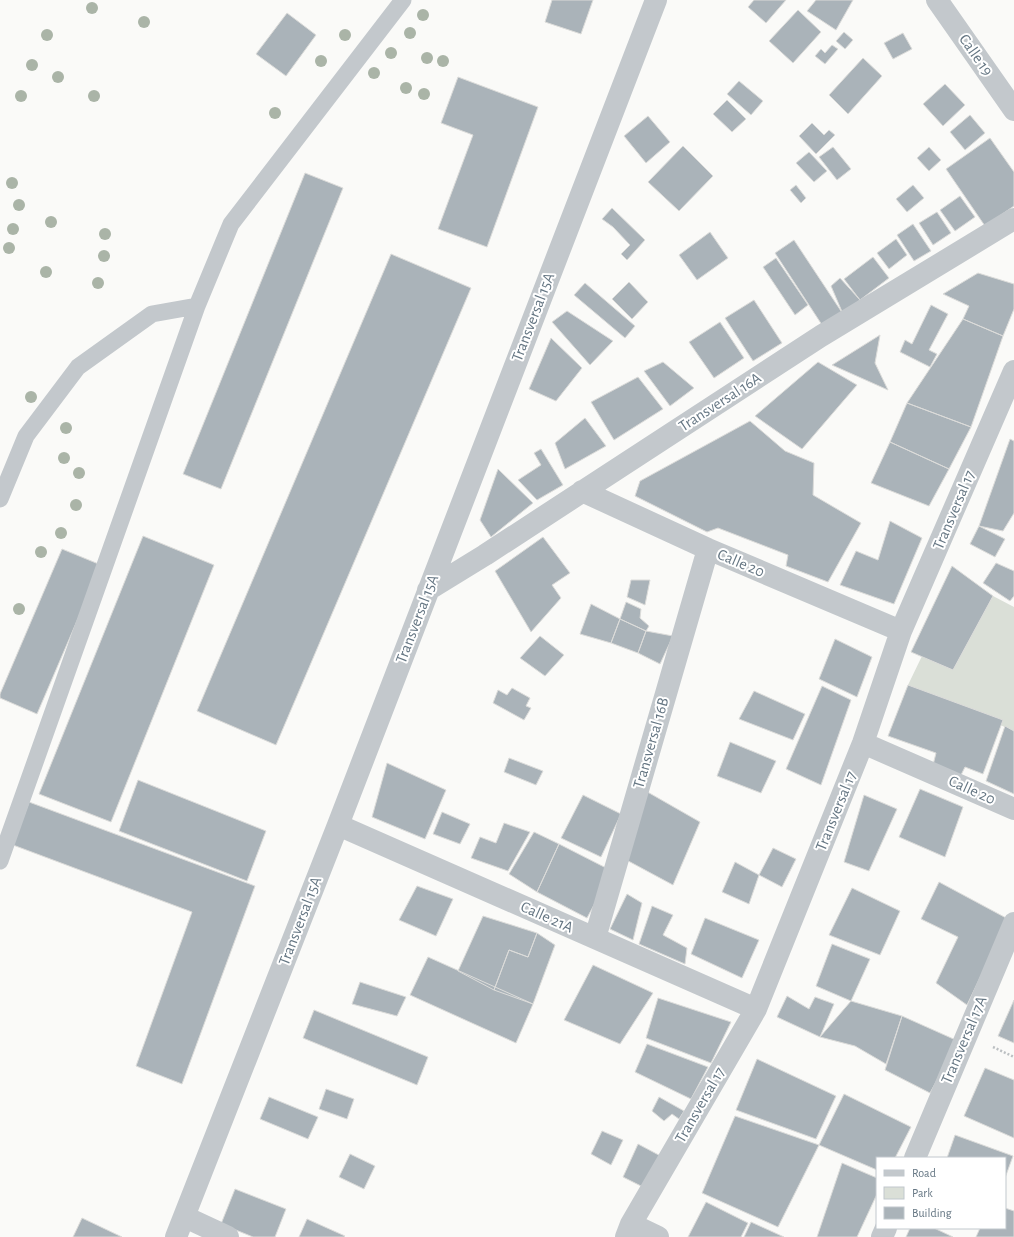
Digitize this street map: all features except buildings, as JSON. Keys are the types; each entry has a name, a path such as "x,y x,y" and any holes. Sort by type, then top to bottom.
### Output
{"street":[{"name":"Transversal 15A","path":"176,1237 338,825 656,0"},
{"name":"Calle 19","path":"937,0 1014,110"},
{"name":"Transversal 16A","path":"428,590 485,555 822,336 1014,219"},
{"name":"Transversal 17","path":"629,1230 756,1009 863,743 901,631 1014,371"},
{"name":"Calle 20","path":"582,491 708,549 901,631"},
{"name":"Transversal 16B","path":"595,938 708,549"},
{"name":"Calle 20","path":"863,743 1014,809"},
{"name":"Calle 21A","path":"338,825 756,1009"},
{"name":"Transversal 17A","path":"915,1157 1014,923"},
{"path":"185,1216 228,1237"},
{"path":"629,1230 658,1237"}],"lane":[{"path":"0,861 197,306 231,224 403,0"},
{"path":"0,499 26,436 78,367 152,314 197,306"}],"green space":[{"path":"993,596 1014,607 1014,731 908,685 922,656 953,670"}]}
